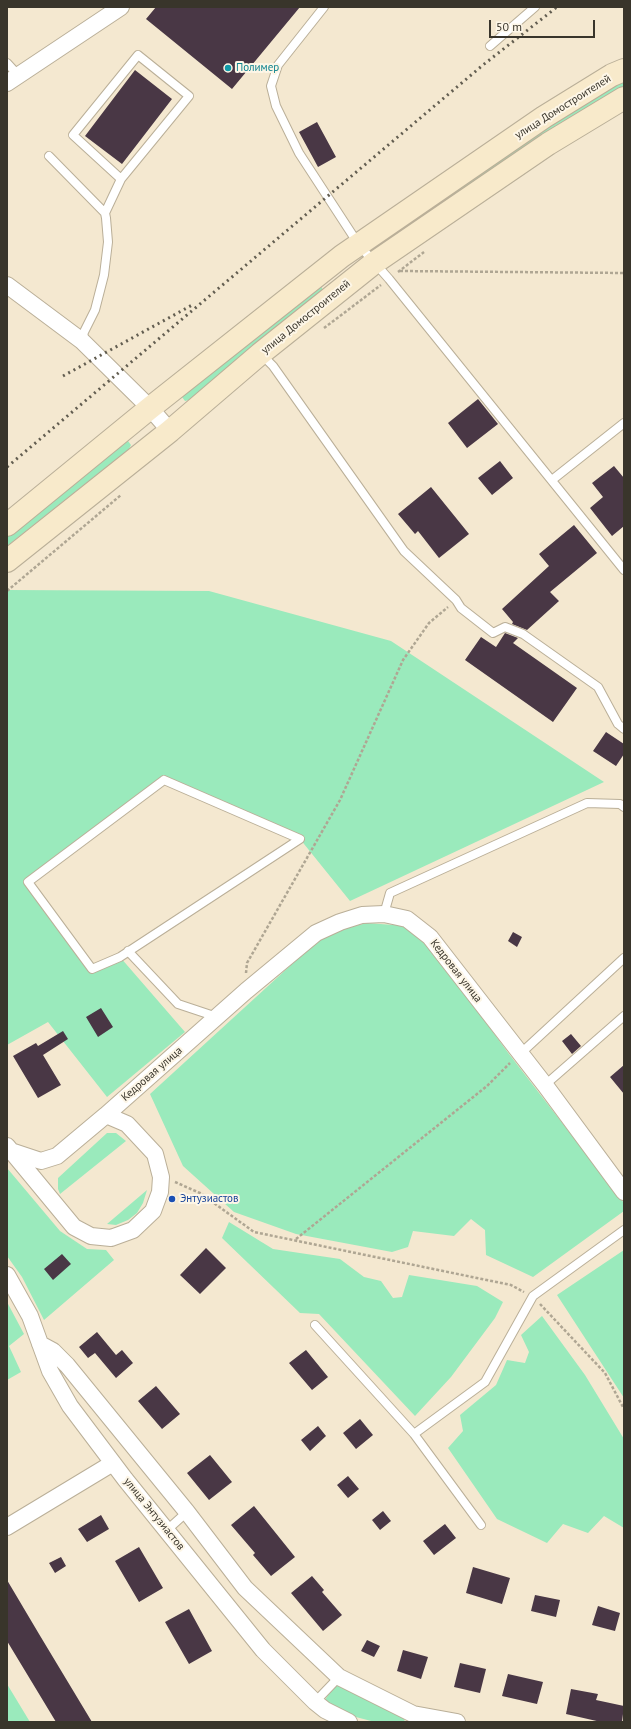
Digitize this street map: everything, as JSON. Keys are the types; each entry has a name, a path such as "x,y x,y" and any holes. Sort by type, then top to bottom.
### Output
{"main road":[{"name":"улица Домостроителей","path":"7,525 150,408 342,256 544,117 612,75 624,70"},
{"name":"улица Домостроителей","path":"7,561 170,431 260,354 374,263 548,144 624,98"}],"street":[{"path":"12,79 121,7"},
{"path":"7,285 82,341 150,408 170,431"},
{"name":"Кедровая улица","path":"9,1149 41,1161 57,1156 106,1115 246,991 316,933 340,922 362,915 384,914 407,919 430,937 545,1085 624,1192"},
{"path":"9,1149 74,1227 91,1236 111,1238 133,1230 153,1211 160,1192 161,1177 155,1154 127,1124 106,1115"},
{"name":"улица Энтузиастов","path":"7,1275 30,1316 50,1371 70,1406 113,1463 264,1650 315,1702 345,1722"},
{"path":"40,1344 53,1351 67,1365 187,1512 245,1588 339,1677 412,1718 458,1722"},
{"path":"7,1526 113,1463"}],"lane":[{"path":"324,7 278,65 271,86 276,106 299,153 359,245 389,279 623,566"},
{"path":"490,46 535,7"},
{"path":"82,341 84,332 95,310 104,276 108,242 105,213 121,179 189,96 138,55 73,135 121,179"},
{"path":"7,63 12,79"},
{"path":"50,156 105,213"},
{"path":"260,354 273,366 404,550 456,600 461,608 493,633 504,627 523,634 598,687 618,724 624,729"},
{"path":"552,480 624,423"},
{"path":"164,780 300,839 128,951 120,957 92,969 28,882 164,780"},
{"path":"384,914 390,892 587,803 620,804 624,807"},
{"path":"128,951 178,1004 217,1017"},
{"path":"520,1054 624,958"},
{"path":"545,1085 624,1016"},
{"path":"414,1434 485,1382 533,1296 624,1230"},
{"path":"315,1324 414,1434 481,1525"},
{"path":"167,1530 187,1512"},
{"path":"315,1702 339,1677"}],"path":[{"path":"321,330 429,248"},
{"path":"399,271 624,273"},
{"path":"7,591 125,492"},
{"path":"246,991 247,963 340,800 403,660 429,623 456,600"},
{"path":"296,1240 487,1086 520,1054"},
{"path":"161,1177 200,1193 254,1232 511,1285 533,1296 605,1373 624,1409"}],"green space":[{"path":"624,80 624,86 554,129 374,252 370,252 370,249 550,124"},
{"path":"321,286 323,290 189,400 185,401 182,397 183,393"},
{"path":"128,441 131,445 129,449 7,546 7,536 124,442"},
{"path":"8,590 209,591 391,641 604,782 350,901 300,839 163,781 28,883 92,969 120,957 185,1032 107,1097 48,1022 7,1045"},
{"path":"367,923 407,926 429,945 509,1054 624,1203 624,1211 533,1277 486,1255 485,1230 471,1219 454,1236 413,1231 408,1247 392,1252 296,1234 234,1212 183,1166 150,1094 326,933"},
{"path":"107,1133 116,1133 126,1141 60,1194 58,1189 58,1178"},
{"path":"7,1168 60,1231 87,1249 106,1250 114,1260 44,1320 22,1277 7,1256"},
{"path":"147,1190 143,1203 137,1213 128,1220 116,1225 107,1224"},
{"path":"229,1222 273,1249 340,1259 364,1277 381,1281 393,1298 402,1297 409,1275 477,1286 503,1302 495,1318 451,1377 415,1416 319,1314 300,1313 222,1238"},
{"path":"624,1250 624,1398 557,1295"},
{"path":"7,1302 24,1334 9,1346 21,1372 7,1380"},
{"path":"542,1316 585,1375 624,1439 624,1528 604,1516 588,1533 563,1524 547,1543 497,1519 448,1448 463,1431 460,1415 496,1385 507,1360 525,1363 529,1352 521,1335"},
{"path":"7,1684 30,1722 7,1722"},
{"path":"338,1685 403,1716 405,1722 375,1722 352,1716 323,1703 332,1689"}],"building":[{"name":"Полимер","path":"156,7 300,7 232,89 146,19"},
{"path":"135,70 172,99 122,164 85,136"},
{"path":"317,122 336,157 318,167 299,132"},
{"path":"478,399 498,424 467,448 448,423"},
{"path":"500,461 513,478 492,495 478,478"},
{"path":"614,466 624,478 624,526 612,536 590,508 603,497 592,483"},
{"path":"431,487 469,534 439,558 418,531 415,534 398,514"},
{"path":"574,525 597,553 550,592 559,601 527,630 512,624 513,622 502,609 549,566 539,554"},
{"path":"505,633 518,638 513,643 577,688 553,722 465,660 481,637 496,647"},
{"path":"606,732 624,744 624,754 616,766 593,751"},
{"path":"513,932 522,937 517,947 508,941"},
{"path":"101,1008 113,1027 98,1037 86,1017"},
{"path":"63,1031 68,1039 43,1055 61,1085 38,1098 13,1056 36,1043 38,1046"},
{"path":"571,1034 581,1046 572,1054 562,1041"},
{"path":"624,1065 624,1094 610,1077"},
{"path":"206,1248 226,1268 200,1294 180,1275"},
{"path":"62,1254 71,1264 53,1280 44,1269"},
{"path":"97,1332 116,1355 122,1350 133,1363 116,1378 95,1353 88,1358 79,1347"},
{"path":"306,1350 328,1377 312,1390 289,1363"},
{"path":"156,1386 180,1414 162,1429 138,1401"},
{"path":"360,1419 373,1435 356,1449 343,1433"},
{"path":"318,1426 326,1436 310,1451 301,1440"},
{"path":"210,1455 232,1482 209,1500 187,1473"},
{"path":"348,1476 359,1489 348,1498 337,1485"},
{"path":"254,1506 295,1557 271,1576 253,1555 255,1553 231,1525"},
{"path":"383,1511 391,1521 380,1530 372,1520"},
{"path":"101,1515 109,1529 87,1542 78,1529"},
{"path":"445,1524 456,1538 434,1555 423,1541"},
{"path":"139,1547 163,1588 139,1602 115,1561"},
{"path":"61,1557 66,1566 55,1573 49,1563"},
{"path":"473,1567 510,1578 502,1604 466,1593"},
{"path":"312,1576 324,1590 322,1592 342,1615 323,1631 291,1593"},
{"path":"7,1580 92,1722 56,1722 7,1641"},
{"path":"535,1595 560,1600 556,1617 531,1611"},
{"path":"598,1606 620,1613 615,1631 592,1625"},
{"path":"189,1609 212,1651 189,1664 165,1622"},
{"path":"367,1640 380,1646 374,1657 361,1651"},
{"path":"403,1650 428,1657 421,1679 397,1671"},
{"path":"460,1663 486,1669 480,1693 454,1687"},
{"path":"508,1674 543,1682 537,1704 502,1696"},
{"path":"571,1689 598,1694 596,1700 624,1706 622,1722 601,1722 566,1714"}],"railway":[{"path":"7,467 483,65 557,7"},
{"path":"63,376 194,304"}],"place":[{"name":"Полимер","path":"228,68"},
{"name":"Энтузиастов","path":"172,1199"}]}
